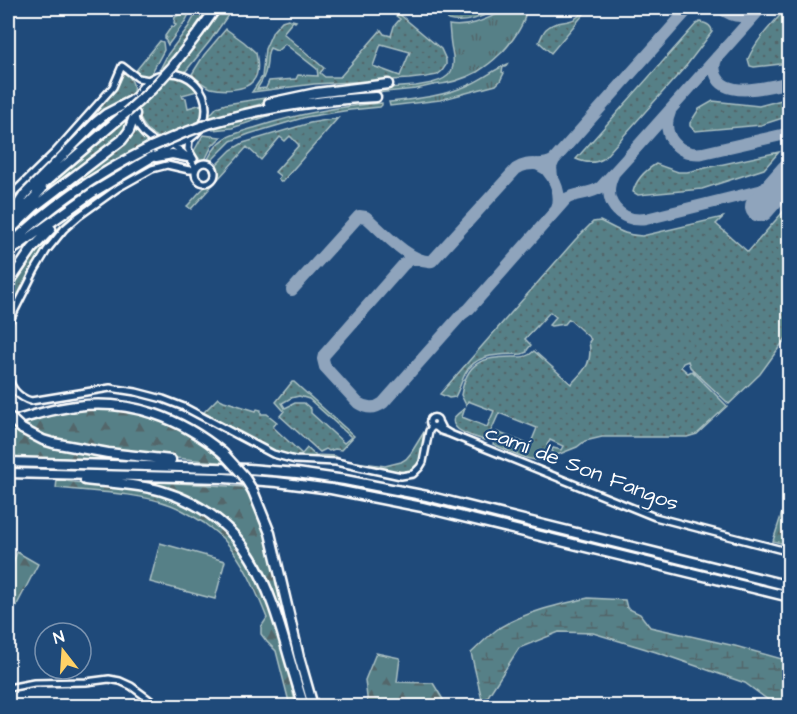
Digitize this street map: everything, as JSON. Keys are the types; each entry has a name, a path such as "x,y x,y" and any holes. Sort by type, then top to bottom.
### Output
{"highway":[{"path":"8,216 63,167 131,113 195,38 216,8"},
{"path":"232,117 269,103 298,96 388,84"},
{"path":"16,208 25,194 96,122 130,101 137,94"},
{"path":"8,247 33,223 74,191 110,169 181,134 211,123 264,109 312,102 376,97"},
{"path":"8,232 34,207 122,140 129,131 131,113"},
{"path":"8,253 106,184 171,144"},
{"path":"147,160 172,154 188,157"},
{"path":"8,226 63,167"},
{"path":"8,284 32,249 72,208"},
{"path":"8,423 66,407 119,406 153,413 178,423 203,437 222,453 253,491 270,533 313,706"},
{"path":"8,416 22,429 42,440 146,458 192,462 210,467"},
{"path":"8,462 249,468 392,488 789,586"},
{"path":"8,473 242,479 355,493 438,510 789,597"},
{"path":"61,475 67,478 160,490 194,504 217,519 236,537 249,553 260,573 279,621 302,706"}],"street":[{"path":"8,198 56,151 113,87 122,66 135,82 137,94"},
{"path":"128,72 141,79 149,80"},
{"path":"162,74 177,74 189,78 200,88 206,104 201,128 189,139 180,143 159,142 148,136 131,113 137,94 149,80 162,74"},
{"path":"189,139 190,154 197,162 208,164 214,172 210,181 205,183 200,182 189,170"},
{"path":"171,144 188,157 196,169 196,177"},
{"path":"8,324 40,260 57,237 79,216 105,196 152,169 168,165 189,170 196,169 202,164"},
{"name":"camí de Son Fangos","path":"8,377 12,388 24,398 31,400 110,388 145,394 184,407 273,454 295,460 336,462 401,476 411,475 420,467 429,431 436,425 443,432 655,517 789,552"},
{"path":"8,688 30,684 109,679 131,686 158,706"}],"green space":[{"path":"192,8 168,45 165,36 172,26 176,25 175,17"},
{"path":"199,8 209,8 181,47 159,71 168,54"},
{"path":"220,8 233,8 185,72 177,69"},
{"path":"447,8 502,8 476,18 455,21 448,20"},
{"path":"511,8 521,8 524,17 518,32 503,52 472,75 433,85 432,83 448,75 453,67 449,25 473,23"},
{"path":"585,8 589,8 551,53 539,42 545,30 551,25 576,18"},
{"path":"787,8 790,8 789,63 750,66 748,59 756,45"},
{"path":"397,12 441,49 446,65 437,75 409,79 314,84 252,92 262,77 265,49 273,31 282,21 288,19 296,21 293,21 283,33 324,68 320,73 325,77 340,77 381,30 384,34 391,36 394,26 400,19 395,15","holes":["285,44 317,69 318,76 298,75 296,79 269,81 266,88 257,89 265,75 270,48 277,51","381,44 410,52 400,76 373,66"]},
{"path":"700,22 710,26 712,32 686,66 603,159 590,162 576,159 696,24"},
{"path":"226,29 256,53 258,64 253,81 245,87 221,90 200,82 192,74 204,55"},
{"path":"160,41 163,42 164,50 151,74 145,78 135,74 137,71 134,73"},
{"path":"508,64 503,67 502,72 504,73 496,85 440,100 390,106 389,102 431,96 461,88"},
{"path":"121,72 125,72 132,81 131,97 76,137 8,208 8,202 116,86"},
{"path":"167,77 184,80 197,91 182,95 186,98 188,108 202,104 198,124 179,139 165,140 153,134 143,123 138,110 139,97 148,85"},
{"path":"432,83 433,85 416,89 302,100 372,89"},
{"path":"304,92 208,117 217,107 226,104"},
{"path":"789,98 789,116 761,125 695,131 690,126 699,109 713,101 759,106"},
{"path":"382,103 380,107 306,117 249,134 231,141 212,160 208,159 223,140 241,132 319,111"},
{"path":"303,107 232,128 213,130 213,128 256,115"},
{"path":"130,116 123,135 39,199 38,197 49,185"},
{"path":"338,118 282,182 278,179 280,176 275,172 299,145 290,136 285,141 280,137 261,160 247,147 191,209 187,206 215,180 217,164 231,150 243,143 310,123"},
{"path":"134,127 147,142 66,192 8,241 8,236 39,206"},
{"path":"203,135 221,137 212,146 205,160 201,160 193,153"},
{"path":"153,152 25,236 59,207 89,186"},
{"path":"779,152 764,169 702,189 638,195 633,192 636,183 656,164 678,172 687,172"},
{"path":"156,160 157,164 126,179 95,200 54,237 37,261 9,310 7,294 11,283 53,233 82,207 114,184"},
{"path":"789,205 789,334 760,374 729,404 690,367 688,361 683,363 681,367 688,373 692,371 727,406 697,434 687,437 602,437 585,441 577,447 552,457 553,448 561,450 563,446 550,440 547,445 551,447 547,456 539,460 518,455 493,444 497,432 530,445 537,428 499,413 487,440 484,440 459,430 453,423 454,418 465,408 462,417 487,427 494,411 468,401 466,405 461,395 467,375 472,368 484,360 524,357 534,351 571,384 584,370 589,361 591,339 569,319 565,324 549,325 556,317 550,312 525,339 531,345 527,352 482,358 465,374 455,397 449,398 440,394 593,222 600,221 625,233 642,236 723,217 716,224 748,252"},
{"path":"294,382 354,436 341,450 326,449 320,452 280,416 284,411 276,402","holes":["299,396 309,399 351,437 344,443 311,413 311,409 304,403 295,403 285,408 282,403"]},
{"path":"218,398 256,411 261,410 261,414 267,414 277,422 273,427 302,454 307,448 315,455 335,456 342,460 385,466 406,459 424,432 420,462 416,468 405,473 331,459 295,457 275,452 256,444 203,413"},
{"path":"76,409 133,412 164,421 199,439 226,463 125,453 57,440 44,436 22,422"},
{"path":"13,425 27,437 54,448 146,461 8,457 8,427"},
{"path":"57,480 134,490 169,498 203,515 227,535 246,559 261,585 282,645 296,706 290,706 276,651 261,634 261,627 267,618 254,588 244,568 220,536 204,523 171,505 129,495 56,488"},
{"path":"126,480 245,487 267,531 294,646 292,646 274,591 258,558 235,529 215,511 187,495"},
{"path":"789,491 789,545 773,541"},
{"path":"160,543 225,561 215,599 150,582"},
{"path":"17,552 38,564 11,616 8,615 8,578"},
{"path":"588,598 625,600 627,608 640,614 650,627 789,661 789,706 775,705 745,683 656,652 593,633 559,632 519,648 483,704 471,653 495,631 509,622 542,610"},
{"path":"376,653 400,658 397,682 433,683 447,706 368,706 365,680"}],"taxiway":[{"path":"537,164 546,169 552,177 551,167 554,160 689,8"},
{"path":"721,8 737,16 746,16 755,12"},
{"path":"628,157 761,8"},
{"path":"717,57 714,70 721,83 729,87 749,89 790,82"},
{"path":"670,112 668,121 670,136 674,143 686,152 703,153 790,133"},
{"path":"418,259 411,259 404,264 324,355 325,367 358,403 365,406 371,408 383,403 566,199 601,187 632,153"},
{"path":"292,290 359,216 366,217 406,252 424,261 432,261 516,169 554,160"},
{"path":"613,175 609,193 611,201 621,213 636,219 646,219 767,189 783,181"},
{"path":"552,177 558,192 557,209"}],"runway":[{"path":"760,207 790,173"}]}
